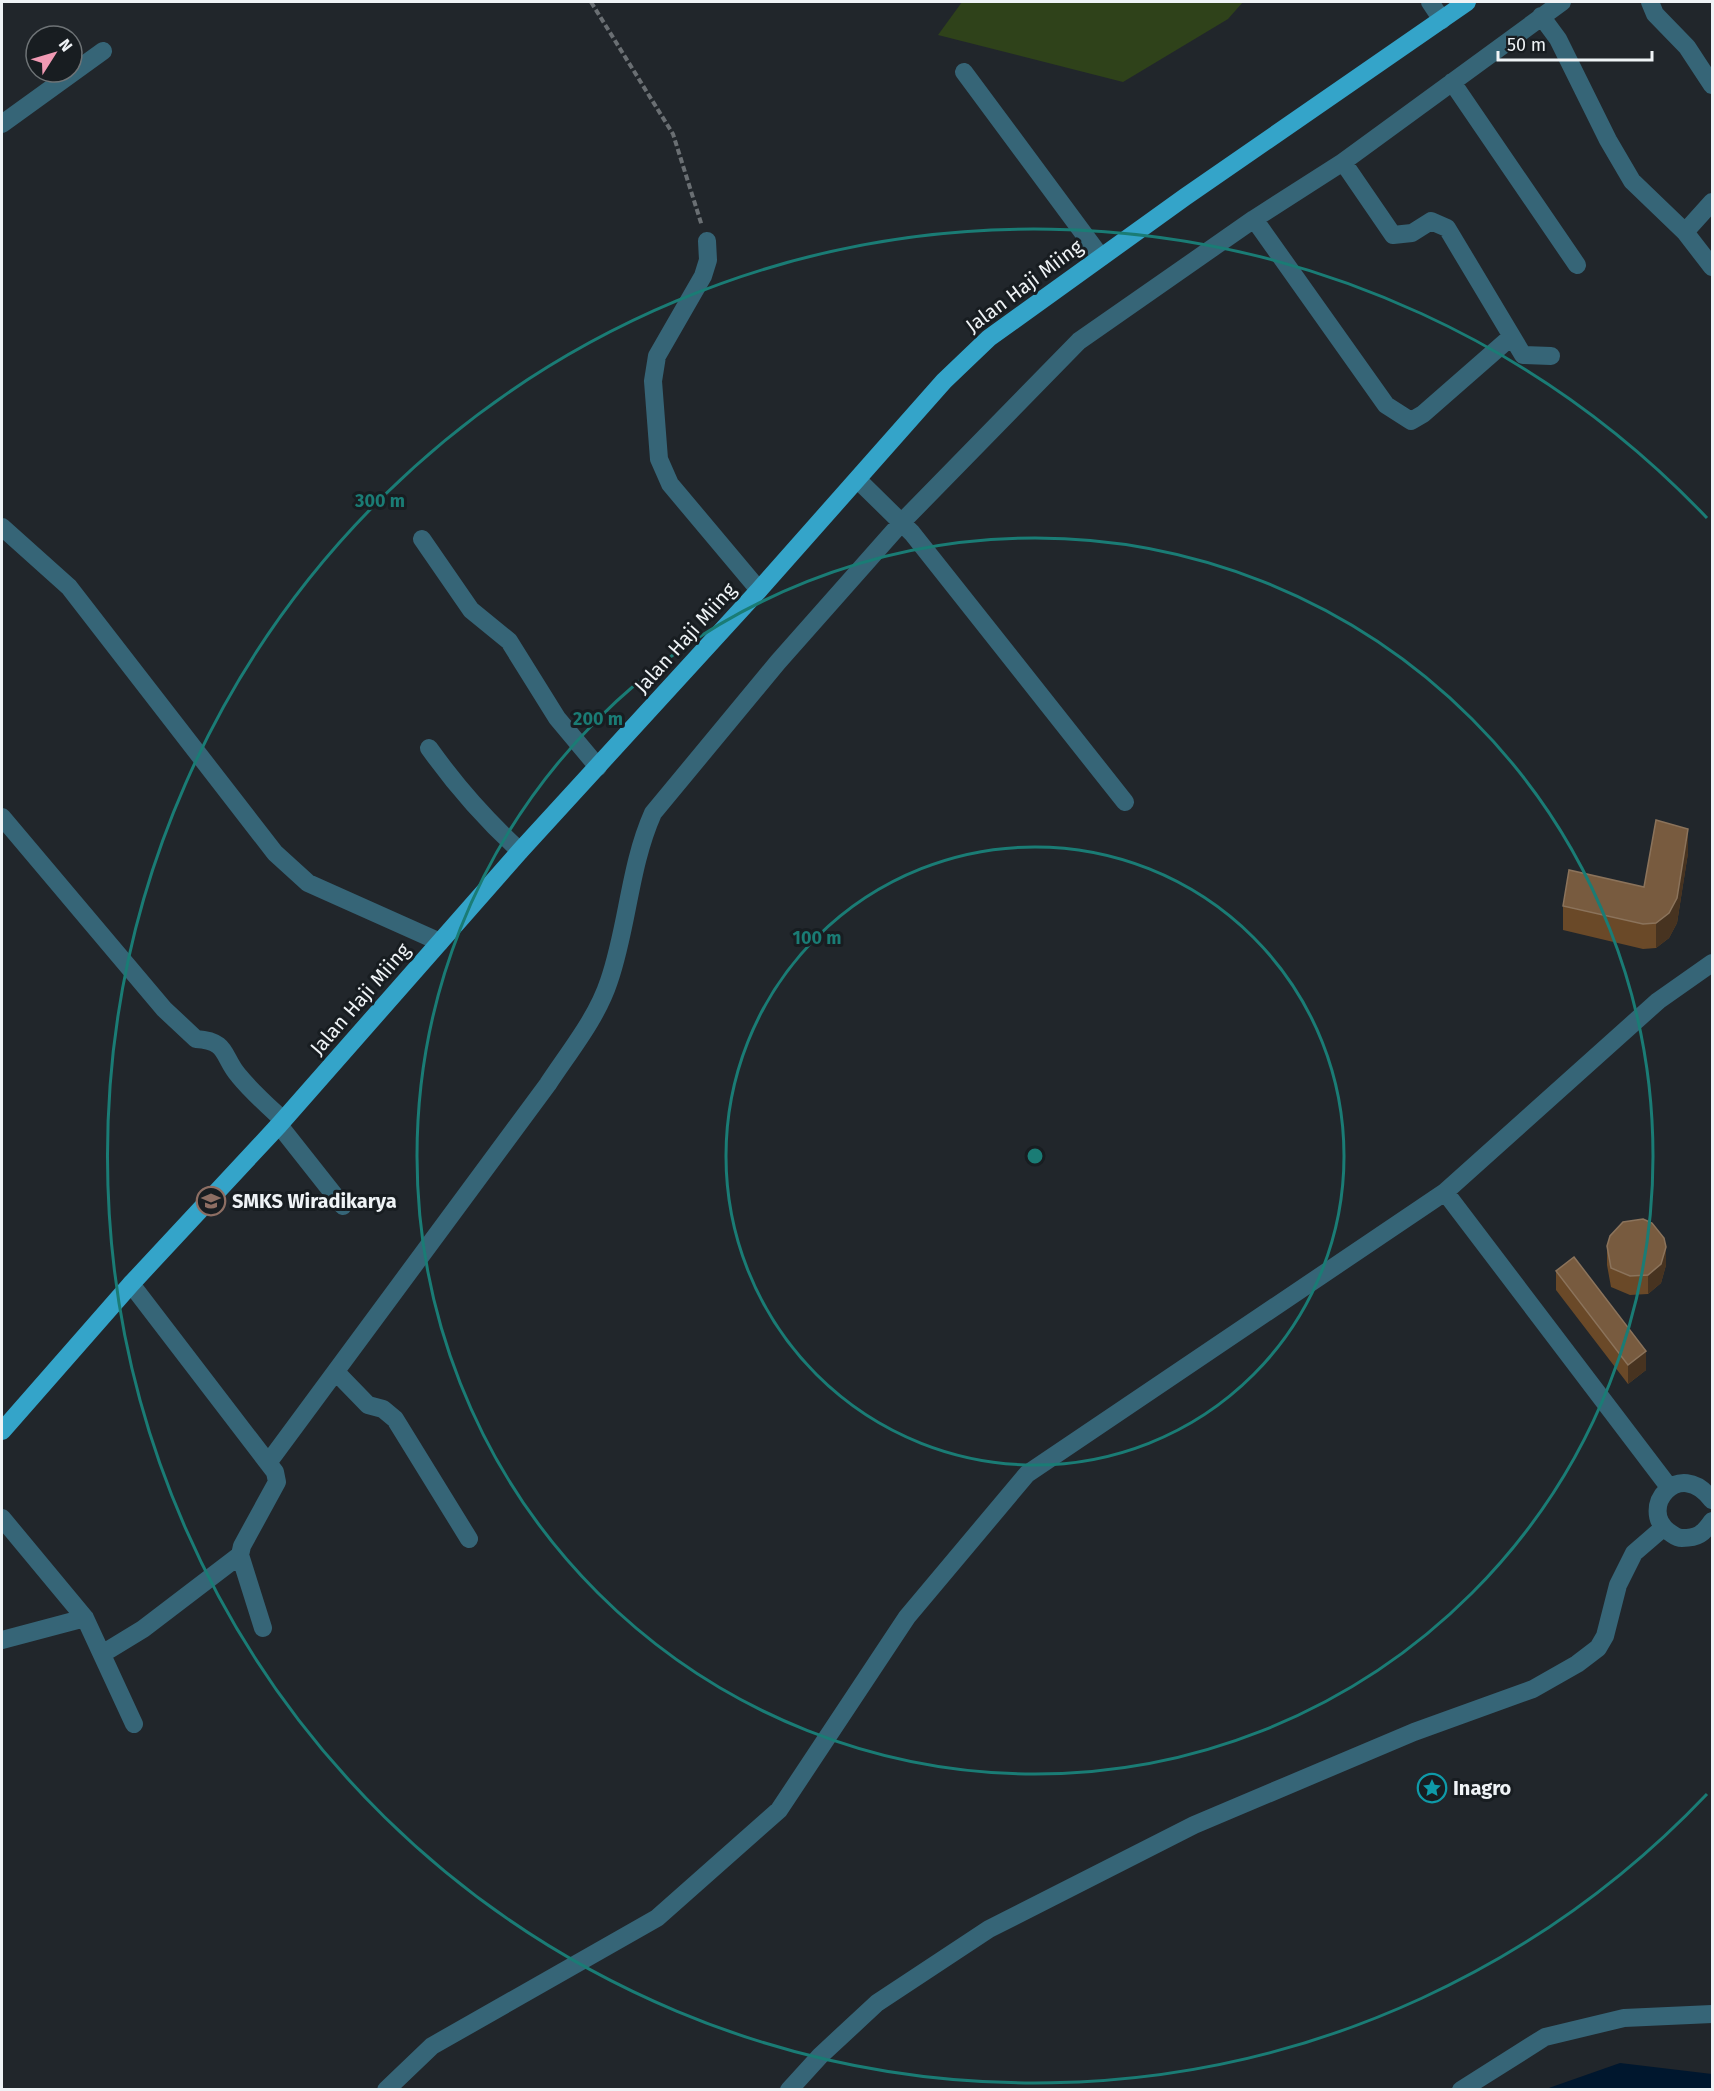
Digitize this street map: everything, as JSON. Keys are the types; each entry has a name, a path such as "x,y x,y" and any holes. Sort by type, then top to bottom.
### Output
{"main road":[{"name":"Jalan Haji Miing","path":"2,1431 131,1284 281,1123 520,851 759,590 944,381 976,349 1101,257 1467,2"}],"street":[{"path":"1430,2 1442,20"},
{"path":"268,1463 549,1084 583,1030 609,982 642,838 653,813 778,662 902,522 1079,341 1254,219 1343,162 1562,2"},
{"path":"1650,2 1655,14 1687,47 1713,85"},
{"path":"1541,16 1558,39 1608,140 1632,181 1685,232 1713,267"},
{"path":"2,124 104,51"},
{"path":"964,72 1101,257"},
{"path":"1452,82 1577,265"},
{"path":"1343,162 1393,235 1412,233 1431,221 1447,228 1523,355 1551,356"},
{"path":"1685,232 1713,202"},
{"path":"1254,219 1386,405 1411,421 1423,414 1511,337"},
{"path":"707,241 708,260 703,276 657,356 652,381 660,459 670,484 759,590"},
{"path":"858,480 902,522 1125,802"},
{"path":"2,527 69,587 275,853 308,883 440,942"},
{"path":"422,539 471,610 509,641 557,718 598,767"},
{"path":"429,748 457,788 520,851"},
{"path":"2,817 164,1009 196,1039 211,1040 229,1055 237,1074 281,1123 343,1206"},
{"path":"386,2090 432,2046 657,1918 779,1810 907,1617 1027,1474 1444,1192 1658,1001 1713,963"},
{"path":"1444,1192 1669,1487"},
{"path":"131,1284 275,1472 277,1482 242,1546 240,1555 263,1628"},
{"path":"336,1372 368,1405 383,1409 395,1419 470,1539"},
{"path":"1709,1489 1686,1481 1669,1487 1659,1502 1657,1510 1663,1528 1678,1538 1695,1538 1710,1534"},
{"path":"2,1518 85,1618 134,1724"},
{"path":"789,2090 820,2056 877,2003 989,1929 1194,1824 1414,1732 1533,1689 1577,1664 1598,1648 1605,1636 1618,1584 1634,1553 1663,1528"},
{"path":"102,1654 143,1629 240,1555"},
{"path":"2,1640 85,1618"},
{"path":"1461,2090 1545,2037 1624,2018 1713,2014"}],"path":[{"path":"591,2 673,134 707,241"}],"green space":[{"path":"962,2 1243,2 1228,19 1123,82 938,35"}],"water":[{"path":"1620,2063 1712,2074 1712,2089 1546,2089"}],"building":[{"path":"1656,820 1688,829 1677,898 1669,913 1656,923 1643,924 1563,906 1569,870 1644,887"},
{"path":"1643,1219 1652,1223 1664,1238 1666,1247 1661,1264 1648,1275 1630,1276 1611,1268 1607,1246 1610,1236 1623,1222"},
{"path":"1574,1257 1646,1351 1628,1365 1556,1271"}],"place":[{"name":"SMKS Wiradikarya","path":"211,1201"},
{"name":"Inagro","path":"1432,1788"}]}
